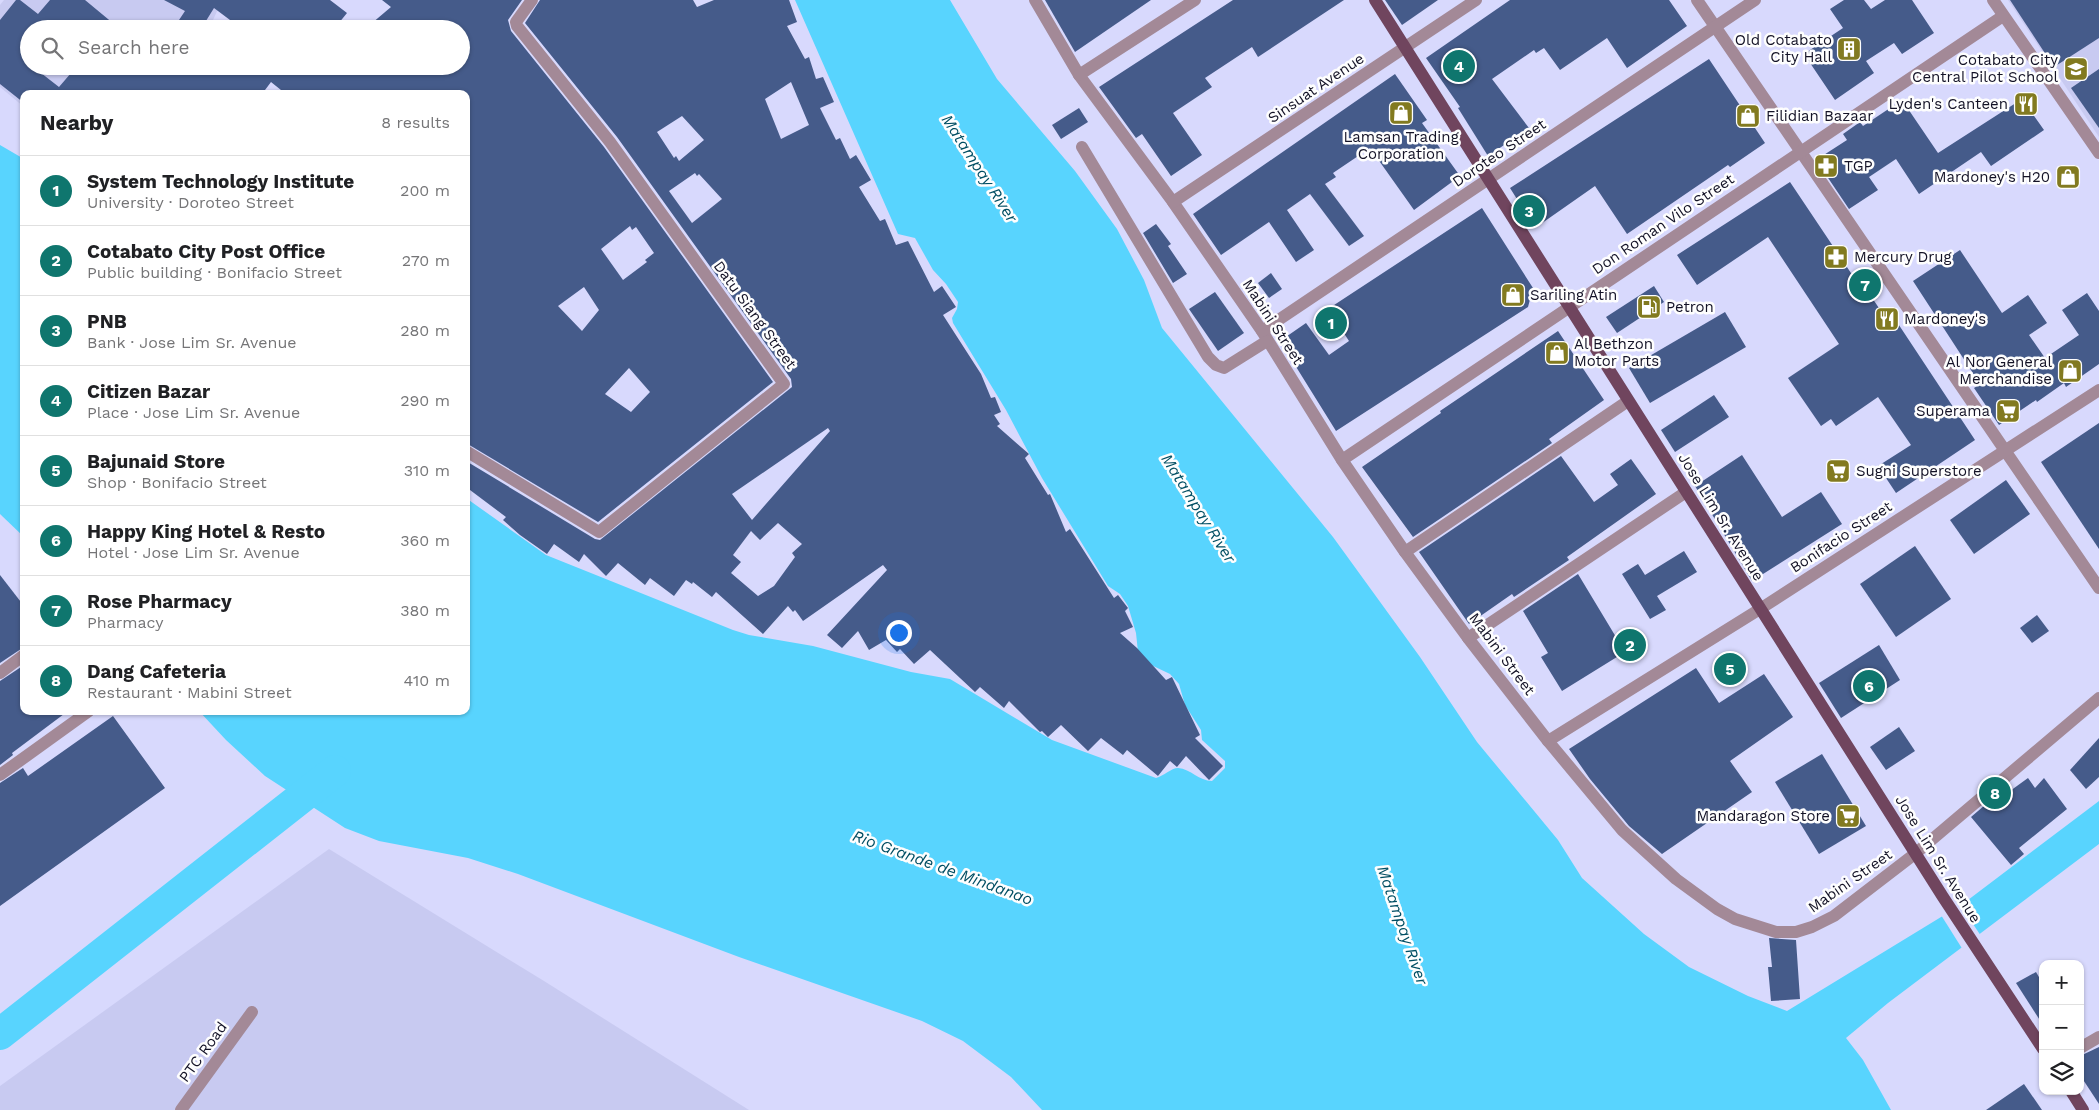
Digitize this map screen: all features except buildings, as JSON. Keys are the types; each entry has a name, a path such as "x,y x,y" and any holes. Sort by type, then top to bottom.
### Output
{"main road":[{"name":"Jose Lim Sr. Avenue","path":"1375,0 1985,963 2039,1043"},
{"path":"2074,1095 2084,1110"}],"street":[{"name":"Datu Siang Street","path":"470,453 598,532 784,384 610,142 517,26 516,22 532,0"},
{"name":"Mabini Street","path":"1035,0 1079,75 1173,202 1264,336 1342,460 1405,552 1468,638 1548,741 1622,830 1676,880 1717,909 1760,928 1776,932 1796,932 1812,927 1834,916 1916,853 2099,698"},
{"path":"1079,75 1194,0"},
{"name":"Sinsuat Avenue","path":"1173,202 1476,0"},
{"path":"1697,0 2099,588"},
{"name":"Doroteo Street","path":"1082,147 1208,357 1216,365 1224,368 1264,336 1488,180 1755,0"},
{"path":"1993,0 2099,153"},
{"name":"Don Roman Vilo Street","path":"1342,460 1568,306 2003,16"},
{"name":"Bonifacio Street","path":"1548,741 1760,609 2099,390"},
{"path":"1405,552 1628,401"},
{"path":"1468,638 1686,492"},
{"path":"0,672 20,658"},
{"path":"0,775 83,715"},
{"name":"PTC Road","path":"180,1110 252,1012"},
{"path":"2084,1046 2099,1037"}],"shaded area":[{"path":"4,0 222,0 213,20 20,20 20,75 135,75 47,90 20,90 20,104 0,87 0,5"},
{"name":"Cotabato City Central Pilot School","path":"2008,0 2099,0 2099,137"},
{"path":"329,849 749,1110 0,1110 0,1086"}],"water":[{"path":"795,0 950,0 997,79 1075,171 1117,229 1144,280 1162,328 1333,537 1420,657 1477,742 1558,840 1582,878 1644,934 1689,967 1748,996 1787,1011 1964,903 2099,801 2099,844 1888,1003 1846,1038 1863,1060 1891,1110 1042,1110 1011,1077 963,1041 922,1021 739,957 518,874 468,858 379,841 345,828 265,776 226,740 203,715 470,715 470,501 546,555 733,630 749,635 813,646 911,672 950,679 1052,740 1156,778 1178,768 1212,781 1225,768 1225,761 1202,740 1201,730 1185,705 1179,684 1170,674 1147,663 1138,652 1136,633 1128,606 1120,594 1108,586 1042,478 1006,410 953,323 952,318 957,309 958,302 946,284 933,270 915,238 898,234"},
{"path":"0,145 20,157 20,533 0,514"}],"pier":[{"path":"1959,903 1981,936 1963,950 1941,915"}],"waterway":[{"path":"0,1034 335,771"}],"place":[{"name":"Old Cotabato City Hall","path":"1849,49"},
{"name":"Citizen Bazar","path":"1459,66"},
{"name":"Cotabato City Central Pilot School","path":"2076,69"},
{"name":"Lyden's Canteen","path":"2026,104"},
{"name":"Lamsan Trading Corporation","path":"1401,113"},
{"name":"Filidian Bazaar","path":"1748,116"},
{"name":"TGP","path":"1826,166"},
{"name":"Mardoney's H20","path":"2068,177"},
{"name":"PNB","path":"1529,211"},
{"name":"Mercury Drug","path":"1836,257"},
{"name":"Rose Pharmacy","path":"1865,285"},
{"name":"Sariling Atin","path":"1513,295"},
{"name":"Petron","path":"1649,307"},
{"name":"Mardoney's","path":"1887,319"},
{"name":"System Technology Institute","path":"1331,323"},
{"name":"Al Bethzon Motor Parts","path":"1557,353"},
{"name":"Al Nor General Merchandise","path":"2070,371"},
{"name":"Superama","path":"2008,411"},
{"name":"Sugni Superstore","path":"1838,471"},
{"name":"Cotabato City Post Office","path":"1630,645"},
{"name":"Bajunaid Store","path":"1730,669"},
{"name":"Happy King Hotel & Resto","path":"1869,686"},
{"name":"Dang Cafeteria","path":"1995,793"},
{"name":"Mandaragon Store","path":"1848,816"}],"water label":[{"name":"Matampay River","path":"980,168"},
{"name":"Matampay River","path":"1199,508"},
{"name":"Rio Grande de Mindanao","path":"943,867"},
{"name":"Matampay River","path":"1403,925"}]}
